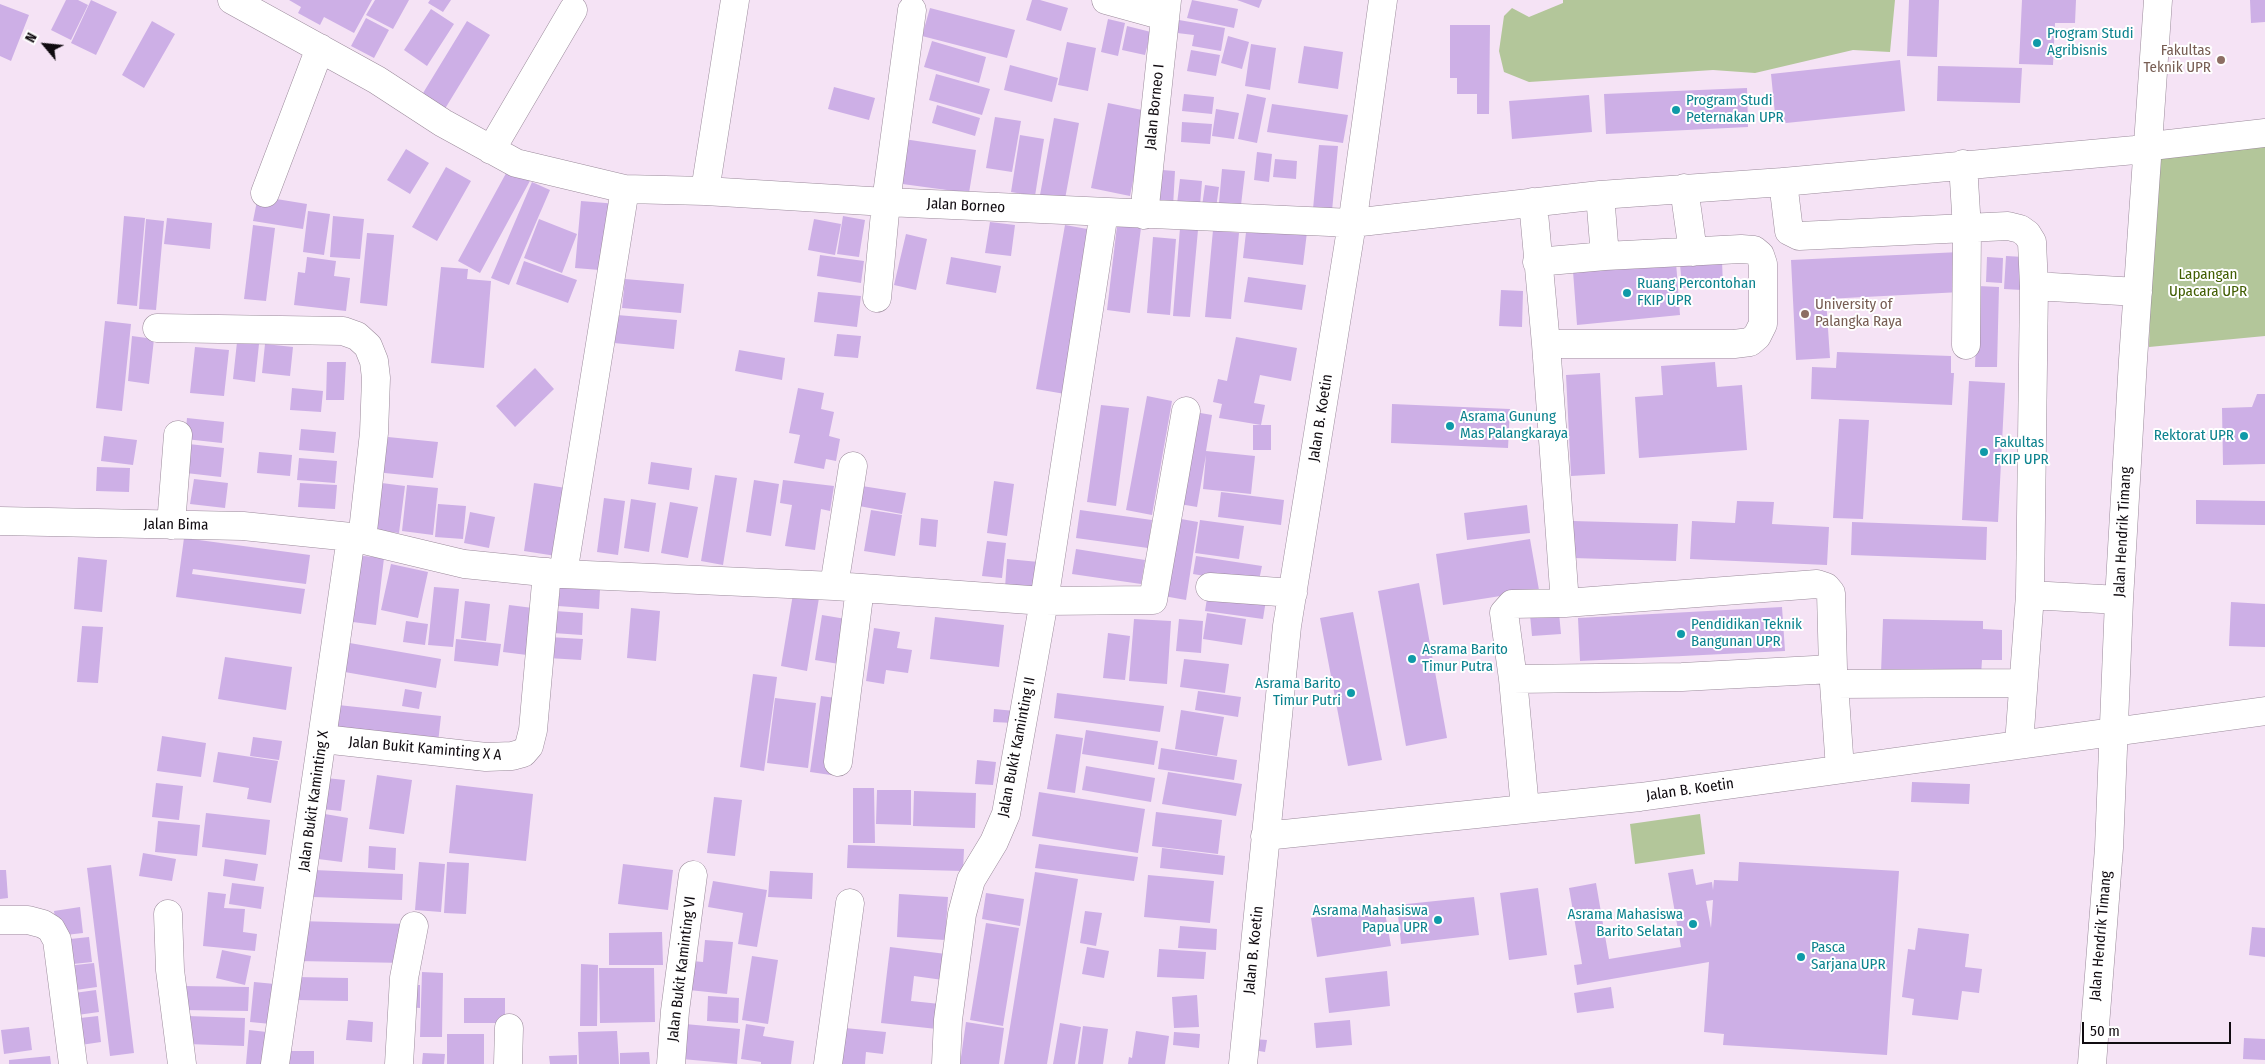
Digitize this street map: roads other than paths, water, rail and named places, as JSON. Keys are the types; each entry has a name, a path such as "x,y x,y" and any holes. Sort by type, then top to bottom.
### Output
{"street":[{"name":"Jalan Borneo","path":"232,0 377,80 443,123 516,163 626,189 705,190 886,202 1352,223 1600,195 1783,182 1962,164 2135,150 2148,146 2265,133"},
{"path":"705,190 735,0"},
{"path":"1106,0 1166,8"},
{"name":"Jalan B. Koetin","path":"1243,1064 1287,626 1352,223 1383,0"},
{"name":"Jalan Hendrik Timang","path":"2092,1064 2109,848 2119,600 2158,0"},
{"name":"Jalan Borneo I","path":"1144,215 1166,8"},
{"path":"491,150 573,10"},
{"path":"877,298 886,202 912,10"},
{"path":"264,192 320,48"},
{"path":"1962,164 1967,229 1966,345"},
{"path":"1783,182 1789,231 1799,236 2008,226 2027,234 2032,242 2034,286 2030,595 2019,744"},
{"path":"1684,188 1693,252"},
{"path":"555,573 626,189"},
{"path":"1600,195 1605,256"},
{"path":"1533,202 1546,344 1564,603"},
{"name":"Jalan Bukit Kaminting II","path":"946,1064 948,1020 962,914 971,880 994,842 1006,814 1044,601 1104,212"},
{"path":"1537,262 1605,256 1741,249 1754,250 1760,255 1763,264 1763,324 1757,336 1750,342 1734,344 1546,344"},
{"path":"2034,286 2138,292"},
{"name":"Jalan Bukit Kaminting X","path":"158,328 343,331 357,336 368,346 374,361 376,378 375,424 323,739 275,1064"},
{"name":"Jalan Bima","path":"0,521 243,526 356,539 464,564 555,573 847,587 1044,601 1153,600 1186,411"},
{"path":"171,525 178,435"},
{"path":"838,762 853,466"},
{"name":"Jalan Bukit Kaminting X A","path":"323,739 486,757 512,756 523,753 529,746 533,730 555,573"},
{"path":"1525,808 1513,679 1504,613 1512,604 1564,603 1817,584 1826,587 1831,593 1833,677 1840,769"},
{"path":"1210,587 1293,594"},
{"path":"2030,595 2119,600"},
{"path":"1513,679 1833,677 2022,683"},
{"name":"Jalan B. Koetin","path":"1265,836 1632,798 2265,711"},
{"name":"Jalan Bukit Kaminting VI","path":"671,1064 675,1011 693,875"},
{"path":"828,1064 850,903"},
{"path":"168,914 170,970 182,1064"},
{"path":"0,920 28,920 43,924 51,929 56,940 73,1064"},
{"path":"399,1064 404,978 414,926"},
{"path":"508,1064 509,1028"}],"place":[{"name":"Program Studi Agribisnis","path":"2037,43"},
{"name":"Fakultas Teknik UPR","path":"2221,60"},
{"name":"Program Studi Peternakan UPR","path":"1676,110"},
{"name":"Ruang Percontohan FKIP UPR","path":"1627,293"},
{"name":"University of Palangka Raya","path":"1805,314"},
{"name":"Asrama Gunung Mas Palangkaraya","path":"1450,426"},
{"name":"Rektorat UPR","path":"2244,436"},
{"name":"Fakultas FKIP UPR","path":"1984,452"},
{"name":"Pendidikan Teknik Bangunan UPR","path":"1681,634"},
{"name":"Asrama Barito Timur Putra","path":"1412,659"},
{"name":"Asrama Barito Timur Putri","path":"1351,693"},
{"name":"Asrama Mahasiswa Papua UPR","path":"1438,920"},
{"name":"Asrama Mahasiswa Barito Selatan","path":"1693,924"},
{"name":"Pasca Sarjana UPR","path":"1801,957"}],"park label":[{"name":"Lapangan Upacara UPR","path":"2208,284"}]}
